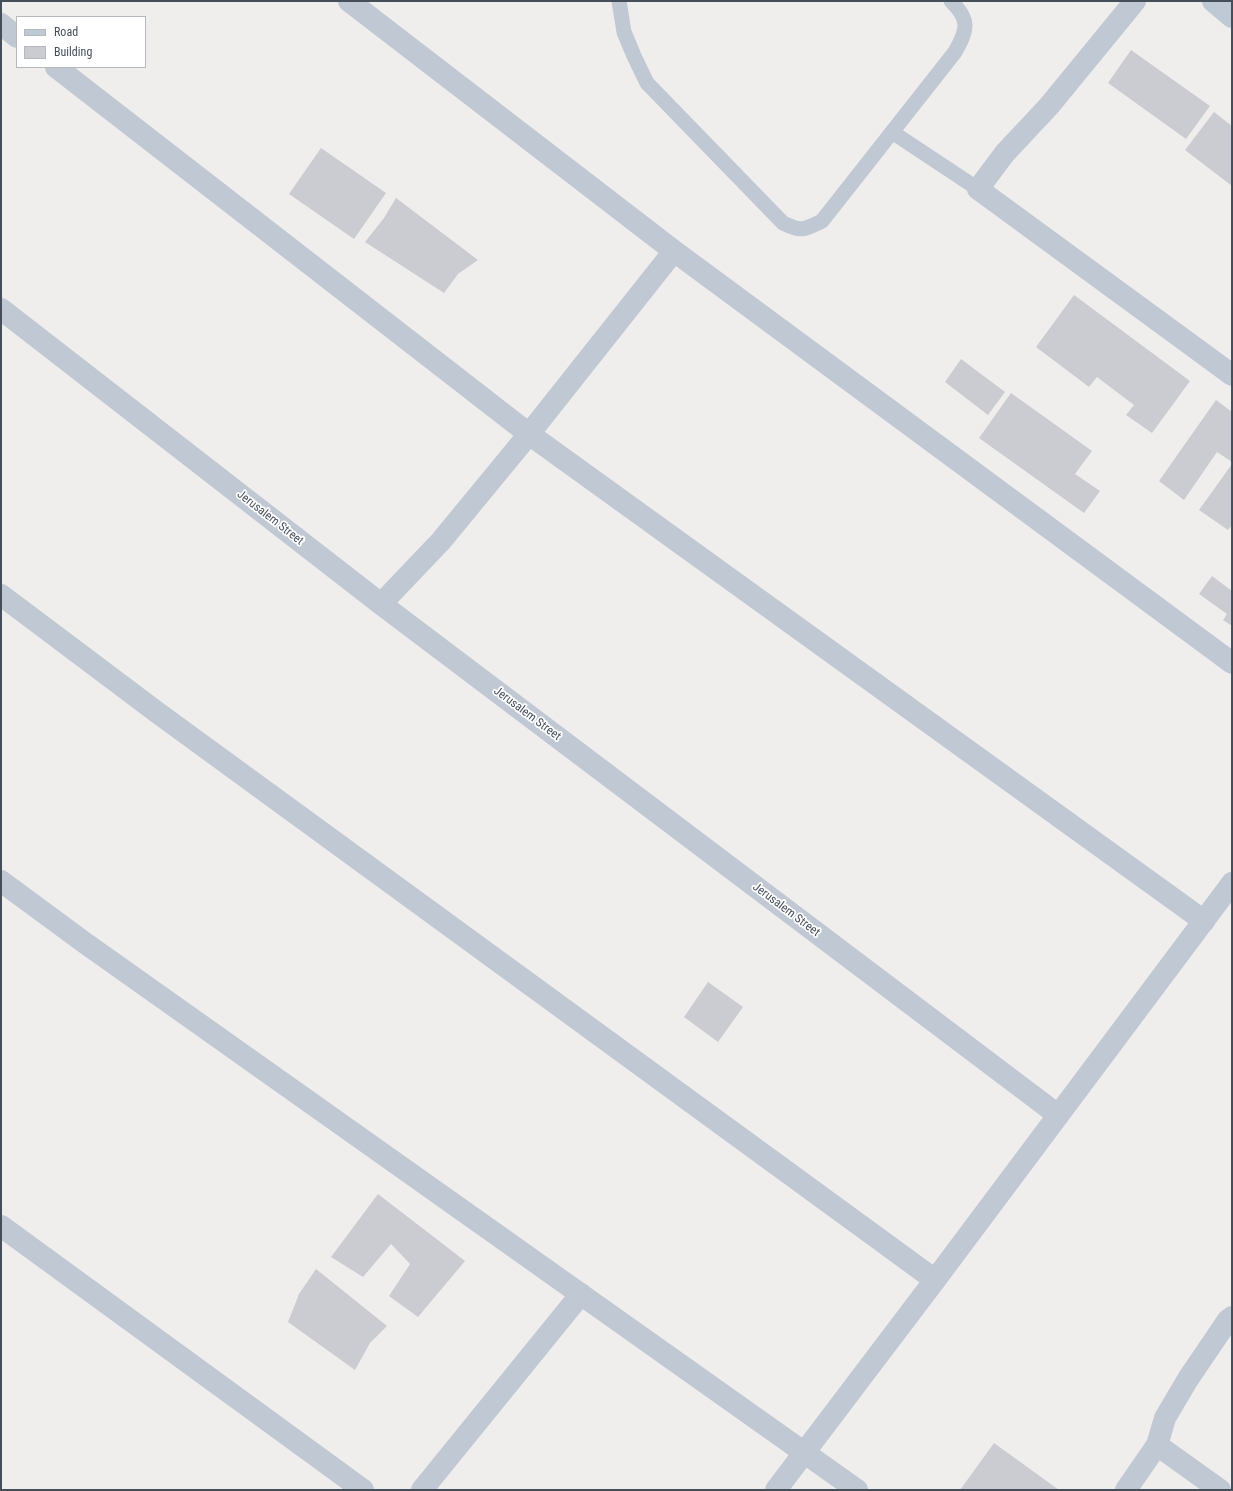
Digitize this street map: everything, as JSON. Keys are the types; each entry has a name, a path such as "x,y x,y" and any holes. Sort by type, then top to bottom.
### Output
{"main road":[{"path":"1213,1 1232,17"}],"street":[{"path":"349,1 674,251 1232,663"},
{"path":"1135,1 1048,106 1005,153 978,189 1232,375"},
{"path":"1,24 16,36"},
{"path":"57,68 529,434 1204,921"},
{"path":"381,604 441,541 529,434 674,251"},
{"name":"Jerusalem Street","path":"1,309 381,604 1058,1115"},
{"path":"1,595 164,718 935,1280"},
{"path":"1,882 857,1490"},
{"path":"776,1490 1232,883"},
{"path":"1,1226 363,1490"},
{"path":"422,1490 581,1294"},
{"path":"1126,1490 1157,1445 1165,1418 1184,1386 1228,1320 1232,1317"},
{"path":"1157,1445 1220,1490"}],"lane":[{"path":"619,1 624,32 647,83 783,223 795,229 808,228 822,221 956,52 964,35 966,25 960,10 951,1"},
{"path":"892,132 978,189"}],"building":[{"path":"1131,50 1210,106 1186,139 1108,83"},
{"path":"1214,112 1232,126 1232,186 1185,150"},
{"path":"321,148 386,193 354,239 289,194"},
{"path":"396,198 478,260 458,274 444,293 365,242 384,218"},
{"path":"1074,295 1190,381 1152,433 1126,415 1134,405 1097,377 1089,387 1036,347"},
{"path":"961,359 1005,392 988,415 945,382"},
{"path":"1011,393 1092,451 1075,474 1100,491 1084,513 979,438"},
{"path":"1216,400 1232,412 1232,462 1217,452 1184,500 1159,481"},
{"path":"1232,464 1232,525 1228,530 1199,510"},
{"path":"1212,576 1232,591 1232,626 1223,620 1227,614 1199,594"},
{"path":"708,982 743,1007 718,1042 684,1017"},
{"path":"378,1194 465,1261 418,1317 389,1296 410,1264 391,1244 363,1277 331,1257"},
{"path":"316,1269 387,1326 370,1343 355,1370 288,1322 299,1294"},
{"path":"994,1443 1059,1490 960,1490"}]}
